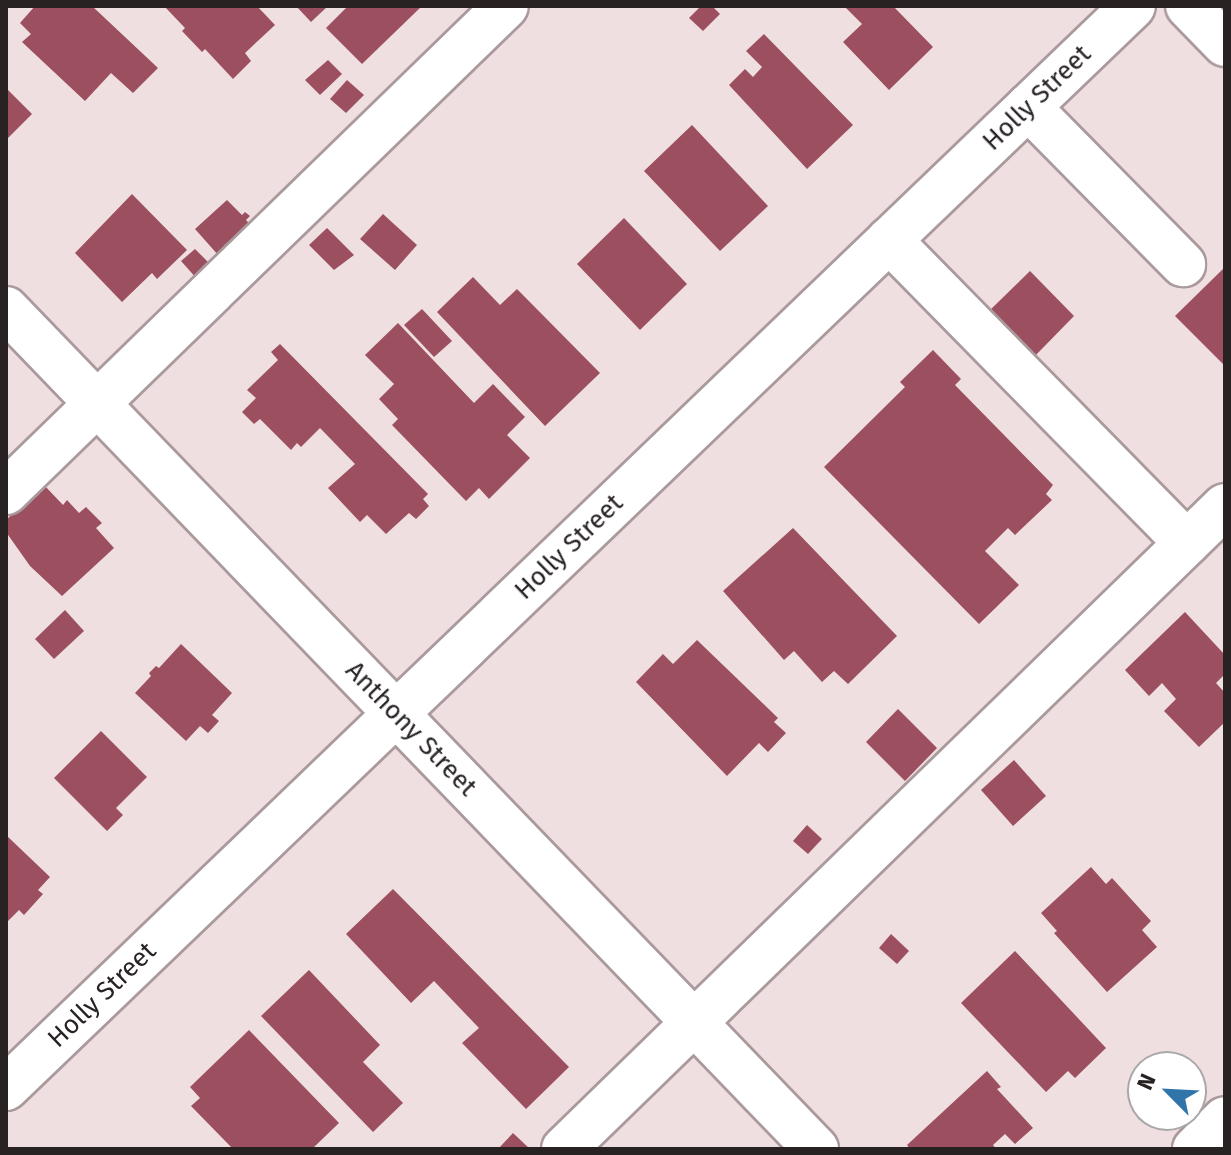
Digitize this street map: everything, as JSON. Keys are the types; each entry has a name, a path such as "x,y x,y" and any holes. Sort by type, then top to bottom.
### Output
{"street":[{"path":"6,492 506,6"},
{"name":"Holly Street","path":"6,1088 1133,6"},
{"path":"1188,6 1225,44"},
{"path":"1028,107 1183,264"},
{"path":"889,240 1187,543"},
{"name":"Anthony Street","path":"6,309 816,1149"},
{"path":"564,1149 1225,506"},
{"path":"1195,1149 1225,1119"}],"building":[{"path":"35,6 92,6 158,68 133,93 111,73 85,101 22,42 31,34 20,23"},
{"path":"164,6 257,6 275,25 245,53 251,61 233,79 205,49 202,52 182,31 185,28"},
{"path":"296,6 328,6 311,22"},
{"path":"348,6 422,6 362,64 326,28"},
{"path":"701,6 712,6 720,14 703,31 689,18"},
{"path":"844,6 893,6 933,47 889,90 843,42 862,24"},
{"path":"764,34 853,125 807,169 729,85 745,69 753,77 762,67 746,51"},
{"path":"328,60 342,74 320,95 305,80"},
{"path":"347,80 364,95 346,113 330,99"},
{"path":"6,88 32,114 6,140"},
{"path":"692,125 768,206 720,251 644,171"},
{"path":"132,194 187,250 157,279 152,273 122,302 75,253"},
{"path":"227,200 242,215 245,212 250,216 246,220 252,226 219,256 195,229"},
{"path":"383,214 417,245 395,270 360,239"},
{"path":"624,218 687,284 640,330 577,264"},
{"path":"327,228 354,255 334,270 309,245"},
{"path":"195,249 213,267 198,280 181,261"},
{"path":"1225,267 1225,366 1175,316"},
{"path":"1030,271 1074,316 1032,359 987,313"},
{"path":"473,277 500,305 517,289 600,373 545,426 437,312"},
{"path":"422,309 452,341 434,357 404,325"},
{"path":"398,323 474,403 493,384 525,417 507,435 530,458 489,499 479,488 466,501 392,425 398,419 379,399 394,384 365,355"},
{"path":"280,344 428,494 423,499 429,506 416,519 409,513 386,534 367,515 360,522 328,488 355,464 320,428 301,447 297,443 291,450 260,419 254,424 242,412 256,398 247,390 278,360 271,352"},
{"path":"933,350 961,379 955,385 1053,485 1046,494 1052,500 1015,535 1008,528 985,551 1019,585 979,624 824,467 905,387 900,382"},
{"path":"44,485 63,505 67,500 79,513 86,507 102,523 96,528 114,548 62,596 30,566 6,532 6,520"},
{"path":"793,528 897,636 848,684 834,671 822,682 794,651 784,660 723,591"},
{"path":"65,610 84,631 54,659 35,639"},
{"path":"1185,612 1225,655 1225,674 1216,683 1225,693 1225,722 1199,747 1164,711 1176,699 1162,683 1149,696 1125,670"},
{"path":"697,640 778,718 774,722 786,733 768,752 759,743 727,776 636,682 663,654 673,664"},
{"path":"181,644 232,693 212,715 219,721 208,733 200,726 186,741 135,693 151,676 149,673 156,666 159,668"},
{"path":"898,709 937,748 905,781 866,742"},
{"path":"101,731 147,777 116,808 123,815 107,831 54,778"},
{"path":"1014,760 1046,796 1013,826 981,790"},
{"path":"807,825 822,839 808,854 793,841"},
{"path":"6,835 50,877 38,890 43,894 24,915 19,910 6,923"},
{"path":"1091,867 1106,884 1112,878 1151,921 1142,930 1157,947 1107,992 1054,933 1057,931 1041,913"},
{"path":"393,889 569,1067 526,1109 462,1043 479,1028 434,981 411,1003 346,934"},
{"path":"891,934 909,951 897,964 879,948"},
{"path":"1015,951 1106,1048 1075,1078 1068,1071 1046,1092 961,1003"},
{"path":"309,970 380,1045 363,1062 403,1103 373,1132 261,1016"},
{"path":"249,1030 339,1123 312,1149 233,1149 191,1106 200,1098 190,1087"},
{"path":"987,1071 1001,1087 997,1089 1033,1128 1015,1144 1005,1134 993,1145 996,1149 910,1149 907,1145"},
{"path":"513,1133 530,1149 498,1149"}]}
